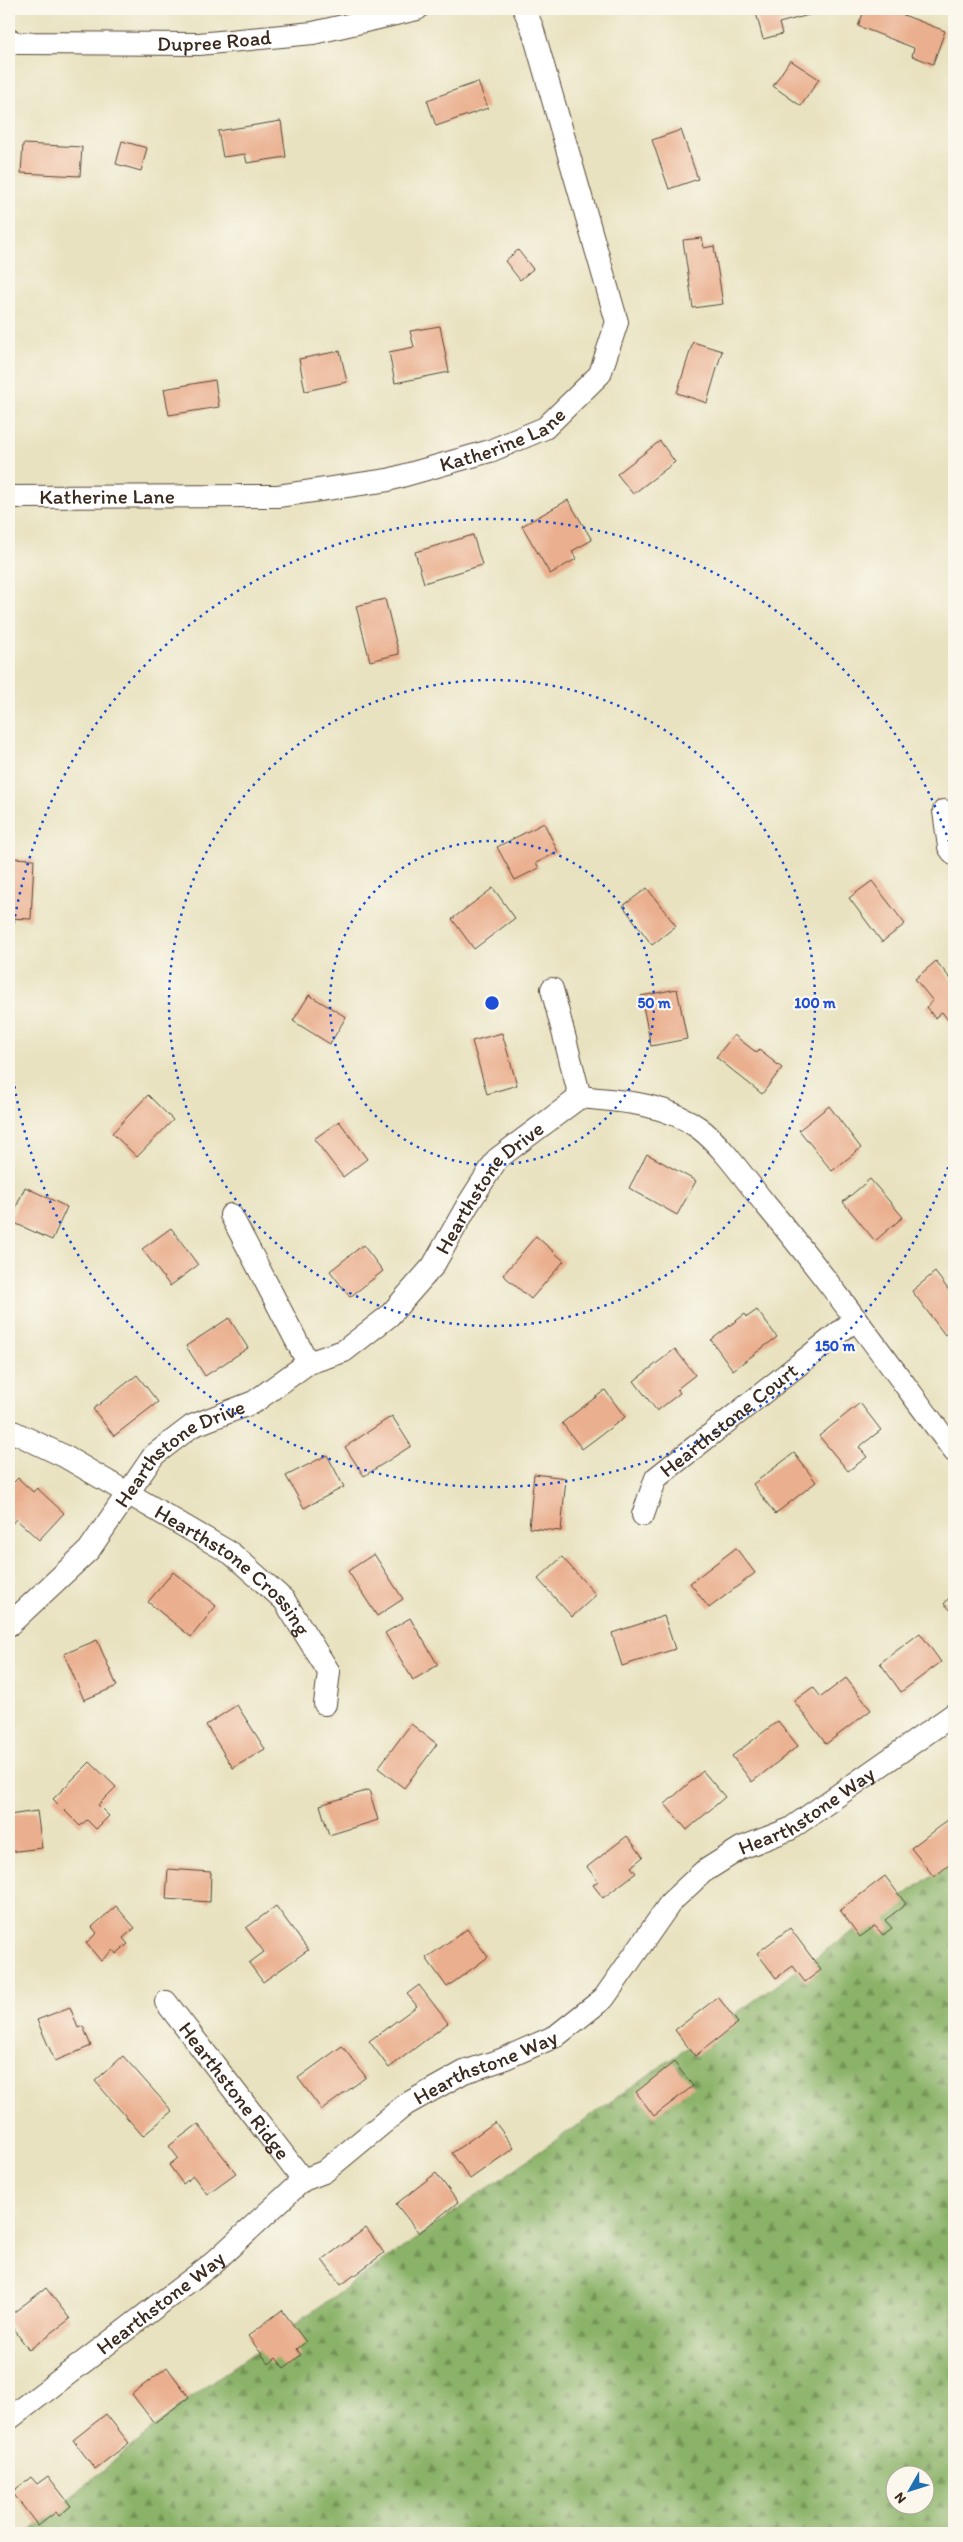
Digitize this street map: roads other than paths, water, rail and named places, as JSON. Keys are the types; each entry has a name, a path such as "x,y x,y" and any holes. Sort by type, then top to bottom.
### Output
{"street":[{"name":"Dupree Road","path":"9,40 17,42 199,44 313,33 417,9"},
{"name":"Katherine Lane","path":"9,497 278,496 388,480 490,452 545,428 600,374 617,322 532,27 524,9"},
{"path":"944,811 949,847 954,854"},
{"path":"552,989 580,1098 629,1102 664,1110 699,1128 726,1155 800,1245 954,1451"},
{"name":"Hearthstone Drive","path":"9,1625 89,1550 154,1455 192,1426 254,1402 308,1363 344,1351 389,1316 433,1266 467,1206 497,1159 580,1098"},
{"path":"231,1214 308,1363"},
{"name":"Hearthstone Court","path":"643,1515 656,1478 856,1319"},
{"name":"Hearthstone Crossing","path":"9,1430 64,1456 130,1492 232,1554 284,1600 329,1672 325,1704"},
{"name":"Hearthstone Way","path":"9,2419 213,2263 303,2180 324,2172 405,2105 464,2072 500,2060 556,2036 604,1998 671,1902 703,1872 741,1848 790,1829 954,1714"},
{"name":"Hearthstone Ridge","path":"166,2002 303,2180"}]}
